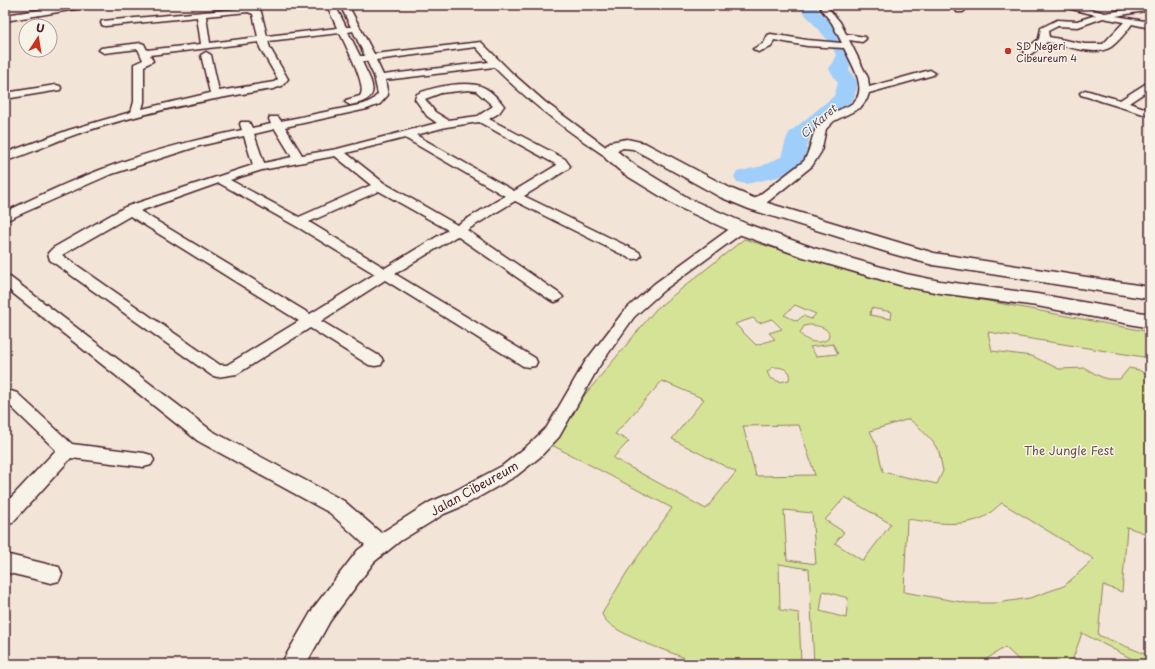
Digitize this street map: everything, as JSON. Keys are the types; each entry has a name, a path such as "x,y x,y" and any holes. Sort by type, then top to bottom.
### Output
{"street":[{"path":"5,15 65,5"},
{"path":"5,18 88,5"},
{"path":"277,122 367,97 369,92 366,80 331,5"},
{"path":"5,205 98,166 143,150 184,138 372,104 378,101 383,95 379,78 344,5"},
{"path":"755,205 808,163 815,152 822,129 830,119 856,106 862,100 865,91 863,78 842,43 836,22 825,9 825,5"},
{"path":"1066,5 1150,25"},
{"path":"1044,39 1044,30 1056,23 1078,24 1104,15 1141,7 1150,8"},
{"path":"7,154 91,126 215,95 264,88 280,82 283,79 264,44 257,12 254,11 248,10 201,14 140,23 105,23"},
{"path":"201,14 206,51 215,95"},
{"path":"1028,52 1044,39 1102,48 1108,45 1130,21"},
{"path":"104,50 206,51 357,32"},
{"path":"758,48 768,45 771,37 842,43 862,39"},
{"path":"357,59 478,44 516,84 555,117 589,141 614,151 630,170 684,203 740,228 874,272 940,287 1037,300 1150,321"},
{"path":"136,114 139,102 139,64 143,50"},
{"path":"379,78 496,64"},
{"path":"865,91 930,72"},
{"path":"1121,104 1150,84"},
{"path":"446,124 432,114 420,99 421,96 464,87 477,88 498,106 495,111 481,119 446,124 337,152 260,167 220,179 130,210 58,251 55,253 54,257 217,371 231,370 385,274 564,166 561,162 481,119"},
{"path":"5,96 56,88"},
{"path":"1085,93 1150,113"},
{"path":"139,102 195,101"},
{"path":"277,122 299,159"},
{"path":"246,128 260,167"},
{"path":"5,217 53,194 105,172 246,128"},
{"path":"408,135 514,196 634,255"},
{"path":"614,151 627,144 642,147 726,193 755,205 933,259 1150,293"},
{"path":"337,152 380,186 457,230 555,297"},
{"path":"220,179 298,222 529,362"},
{"path":"298,222 380,186"},
{"path":"130,210 375,361"},
{"name":"Jalan Cibeureum","path":"293,664 330,602 366,556 393,535 437,508 456,500 509,471 533,452 553,432 591,366 629,314 659,287 740,228"},
{"path":"933,259 946,270 946,281 940,287"},
{"path":"1031,274 1019,277 1016,281 1016,285 1023,293 1037,300"},
{"path":"5,280 205,436 337,507 380,545"},
{"path":"7,396 67,450 144,460"},
{"path":"5,517 67,450"},
{"path":"5,563 51,574"}],"green space":[{"name":"The Jungle Fest","path":"744,239 865,276 899,284 1150,332 1150,358 988,332 992,351 1032,356 1059,369 1085,368 1107,379 1120,379 1129,368 1139,370 1150,377 1150,535 1127,527 1122,592 1103,585 1098,635 1150,656 1150,664 1142,664 1082,633 1071,664 1023,664 1005,647 979,664 814,664 809,569 779,564 780,610 799,613 801,664 683,664 685,658 639,640 615,628 602,614 627,572 672,508 546,442 656,309","holes":["795,305 816,314 811,319 803,316 797,321 784,315","871,308 892,312 891,319 870,315","753,318 759,323 772,319 782,329 769,333 775,339 756,345 735,324","808,325 823,328 829,335 828,339 820,342 812,342 800,333 804,326","833,344 838,354 816,356 810,347","773,367 782,368 790,373 789,380 780,382 770,378 767,372","662,381 704,399 672,439 736,472 706,509 613,458 629,441 615,434","909,419 933,442 939,452 943,471 937,484 883,472 877,446 870,431","799,425 815,475 756,476 743,426","845,497 891,524 863,561 835,543 844,532 825,520","1002,503 1094,559 1064,586 1030,598 997,603 967,603 904,592 907,519 954,524 973,521 987,515","784,510 812,513 816,564 787,560","823,591 848,598 846,618 820,611"]}],"waterway":[{"name":"Ci Karet","path":"746,177 769,172 792,161 798,137 844,98 848,83 839,69 845,55 839,42 805,5"}],"place":[{"name":"SD Negeri Cibeureum 4","path":"1008,51"}]}
